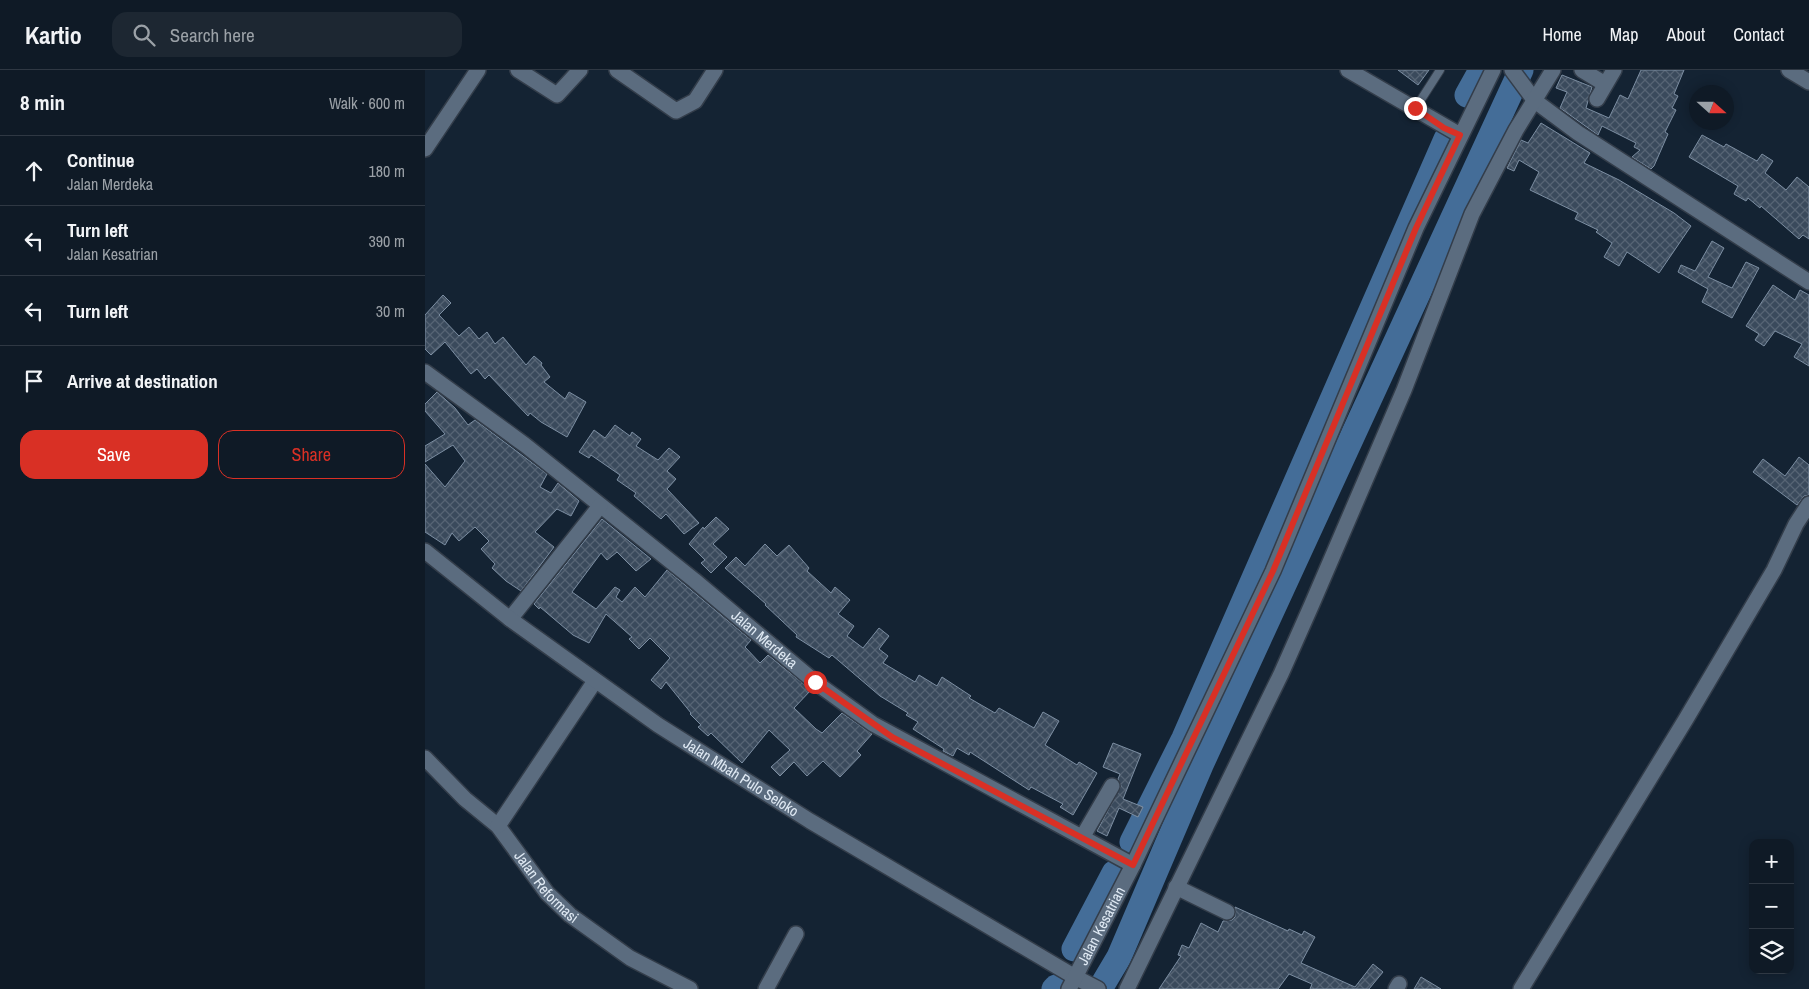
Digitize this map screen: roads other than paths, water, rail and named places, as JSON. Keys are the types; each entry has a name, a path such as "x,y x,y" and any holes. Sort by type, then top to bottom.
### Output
{"street":[{"path":"425,150 478,70"},
{"path":"518,70 557,95 579,70"},
{"path":"617,70 675,111 695,101 715,70"},
{"path":"1347,70 1452,131"},
{"name":"Jalan Kesatrian","path":"1078,982 1125,861 1273,571 1416,228 1452,131 1493,70"},
{"path":"1512,70 1532,98 1578,134 1809,282"},
{"path":"1127,989 1183,890 1281,674 1364,487 1472,214 1532,98 1553,70"},
{"path":"1582,70 1605,84"},
{"path":"1597,99 1614,70"},
{"path":"1789,70 1809,82"},
{"name":"Jalan Merdeka","path":"425,372 525,445 694,580 815,682 873,724 1083,836 1125,861"},
{"path":"1521,989 1750,612 1774,570 1796,524 1809,504"},
{"path":"511,619 600,506"},
{"name":"Jalan Mbah Pulo Seloko","path":"425,551 511,619 657,724 811,821 1078,982"},
{"path":"498,826 595,681"},
{"name":"Jalan Reformasi","path":"425,758 465,799 498,826 547,893 570,915 630,958 690,989"},
{"path":"1083,836 1112,786"},
{"path":"1183,890 1227,912"},
{"path":"766,989 796,934"}],"lane":[{"path":"1415,108 1441,70"}],"waterway":[{"path":"1467,95 1481,70"},
{"path":"1100,989 1119,957 1201,765 1521,70"},
{"path":"1132,842 1184,738 1446,139"},
{"path":"1074,949 1114,873"}]}
